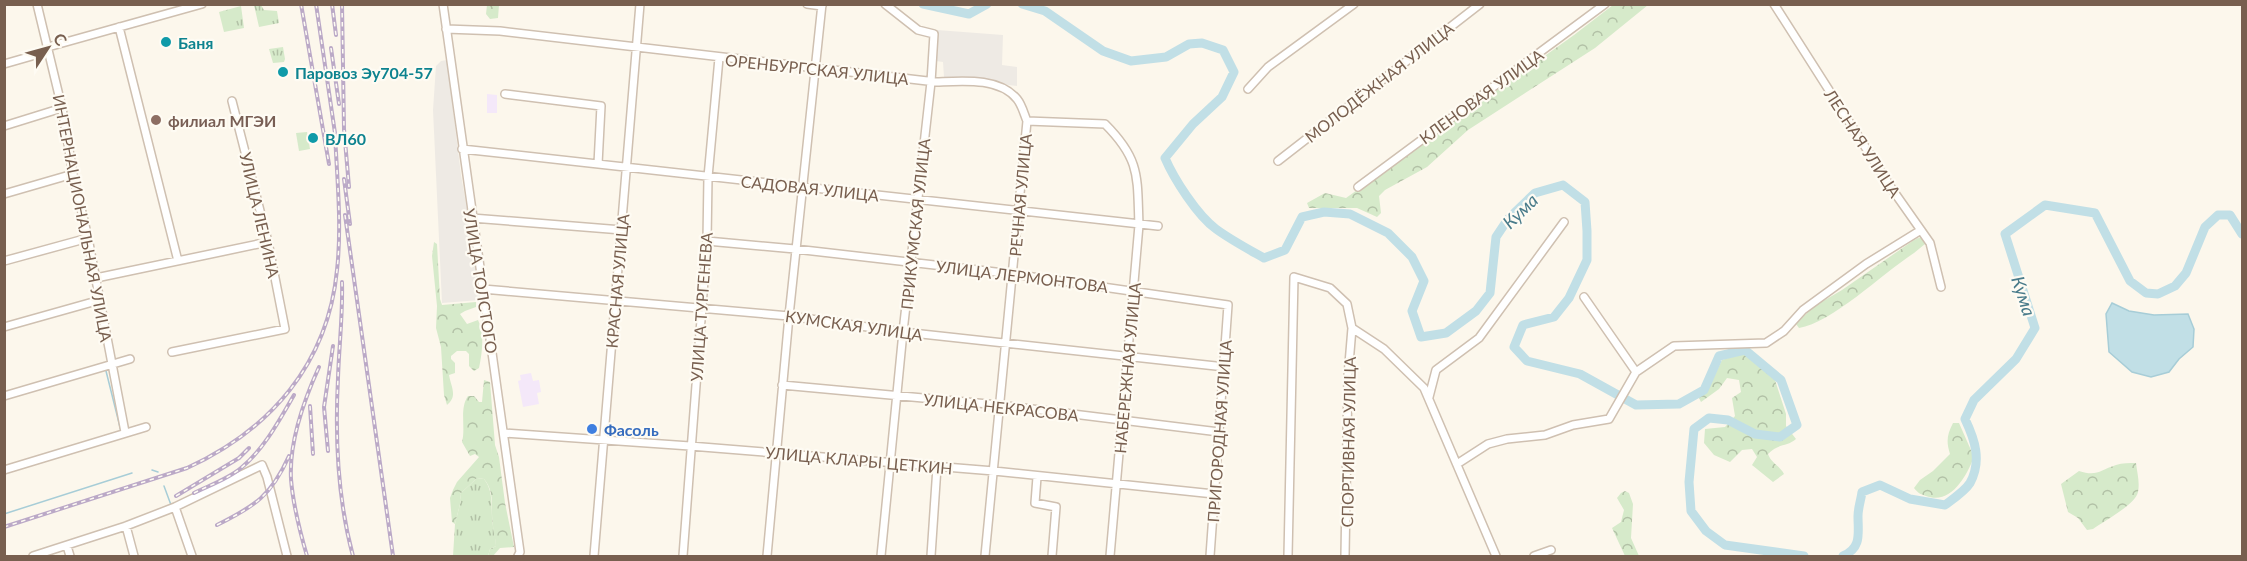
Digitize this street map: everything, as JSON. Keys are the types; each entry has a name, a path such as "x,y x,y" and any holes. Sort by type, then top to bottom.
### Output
{"street":[{"name":"ИНТЕРНАЦИОНАЛЬНАЯ УЛИЦА","path":"37,4 62,108 125,432"},
{"path":"4,64 39,54 48,47 202,4"},
{"name":"УЛИЦА ТОЛСТОГО","path":"443,4 471,218 504,434 520,552 518,556"},
{"name":"КРАСНАЯ УЛИЦА","path":"594,556 640,4"},
{"path":"767,556 795,249 822,5 807,4"},
{"name":"ПРИКУМСКАЯ УЛИЦА","path":"880,556 931,82 934,34 918,30 885,4"},
{"path":"1248,89 1268,66 1354,4"},
{"name":"МОЛОДЁЖНАЯ УЛИЦА","path":"1278,161 1480,4"},
{"name":"КЛЕНОВАЯ УЛИЦА","path":"1358,187 1605,4"},
{"name":"ЛЕСНАЯ УЛИЦА","path":"1774,4 1930,243 1941,287"},
{"path":"119,27 178,261"},
{"name":"ОРЕНБУРГСКАЯ УЛИЦА","path":"446,29 500,31 931,82 990,84 1006,90 1019,100 1027,121"},
{"name":"УЛИЦА ТУРГЕНЕВА","path":"683,556 707,241 708,177 719,58"},
{"path":"505,94 601,106 598,164"},
{"name":"УЛИЦА ЛЕНИНА","path":"172,352 285,329 268,242 232,101"},
{"path":"4,126 62,108"},
{"name":"НАБЕРЕЖНАЯ УЛИЦА","path":"1027,121 1105,124 1122,141 1133,160 1137,179 1139,225 1110,556"},
{"name":"РЕЧНАЯ УЛИЦА","path":"985,556 1027,121"},
{"name":"САДОВАЯ УЛИЦА","path":"462,149 1158,226"},
{"path":"4,194 73,174"},
{"path":"471,218 622,230"},
{"path":"1429,399 1436,370 1479,338 1564,222"},
{"path":"1457,464 1488,444 1507,439 1545,435 1573,425 1609,419 1636,372 1674,346 1766,343 1784,330 1803,310 1866,264 1921,230"},
{"path":"4,261 88,238"},
{"name":"УЛИЦА ЛЕРМОНТОВА","path":"707,241 1012,274 1228,305"},
{"path":"96,278 268,242"},
{"path":"1288,556 1294,276 1330,288 1347,304 1352,328 1384,349 1424,388 1496,556"},
{"name":"КУМСКАЯ УЛИЦА","path":"483,289 789,316 903,332 1225,367"},
{"path":"1584,297 1636,372"},
{"path":"4,327 100,300"},
{"name":"ПРИГОРОДНАЯ УЛИЦА","path":"1210,556 1228,305"},
{"name":"СПОРТИВНАЯ УЛИЦА","path":"1345,556 1348,376 1352,328"},
{"path":"4,396 112,363 130,360"},
{"name":"УЛИЦА НЕКРАСОВА","path":"782,385 897,398 999,405 1219,432"},
{"path":"4,470 125,432 146,428"},
{"name":"УЛИЦА КЛАРЫ ЦЕТКИН","path":"504,434 690,446 994,471 1214,494"},
{"path":"33,556 126,526 175,507 262,465 287,556"},
{"path":"930,556 937,467"},
{"path":"1037,477 1035,503 1056,507 1052,556"},
{"path":"175,507 192,556"},
{"path":"126,526 134,556"},
{"path":"67,546 70,556"},
{"path":"1534,556 1551,550"}],"shaded area":[{"path":"937,30 1003,35 1002,65 1017,67 1017,86 944,77 943,62 936,61"},
{"path":"447,60 480,300 442,303 433,110 436,66 441,61"},
{"path":"487,94 497,95 497,113 487,113"},
{"path":"531,373 533,381 539,380 541,392 537,393 539,404 523,407 518,381 521,380 520,375"}],"green space":[{"path":"254,5 261,5 264,10 277,11 279,23 259,27"},
{"path":"487,5 499,5 498,18 490,19 486,14"},
{"path":"1613,5 1648,5 1595,48 1468,130 1427,167 1385,190 1379,196 1381,213 1377,217 1357,208 1309,208 1307,203 1325,193 1346,198"},
{"path":"241,6 244,28 224,32 219,12"},
{"path":"283,47 284,62 273,63 269,49"},
{"path":"307,132 310,149 299,151 296,133"},
{"path":"1921,237 1925,244 1842,307 1812,324 1799,328 1796,324 1813,307"},
{"path":"434,242 437,244 442,305 476,302 476,307 460,314 467,324 478,320 482,337 479,368 474,371 469,366 469,354 466,351 457,351 451,356 455,363 455,373 449,375 453,395 447,405 444,395 441,347 436,328 437,306 432,256"},
{"path":"1743,353 1775,380 1786,414 1786,426 1796,439 1775,448 1768,454 1784,474 1773,482 1752,465 1757,457 1752,449 1742,450 1730,462 1714,455 1704,443 1705,429 1725,427 1735,416 1732,398 1741,392 1739,380 1727,378 1719,389 1701,402 1699,398 1709,387 1722,360"},
{"path":"484,380 490,382 495,445 514,547 500,548 493,556 488,556 490,549 496,546 488,484 484,479 477,478 460,494 461,500 455,524 452,522 450,498 457,482 479,457 475,454 470,456 462,442 463,412 468,396 474,396 482,402"},
{"path":"1953,423 1959,423 1974,457 1971,465 1962,481 1950,493 1935,498 1922,495 1914,488 1950,454 1948,438"},
{"path":"2136,463 2138,492 2131,502 2118,512 2093,529 2087,530 2078,518 2068,512 2061,484 2079,471 2094,473 2118,464"},
{"path":"477,478 484,479 490,490 496,546 490,549 488,556 453,556 460,494"},
{"path":"1625,491 1629,493 1633,504 1631,538 1639,556 1625,556 1612,528 1621,522 1624,510 1617,498"}],"water":[{"path":"2112,303 2129,311 2154,315 2188,314 2194,329 2193,347 2169,372 2151,377 2132,372 2109,352 2106,314"}],"waterway":[{"name":"Кума","path":"923,4 969,14 987,4"},
{"name":"Кума","path":"1022,4 1045,11 1103,51 1131,61 1166,57 1189,44 1202,43 1223,50 1234,72 1222,97 1193,124 1165,158 1187,196 1201,215 1216,229 1264,258 1285,250 1302,217 1324,212 1350,214 1388,233 1412,257 1424,281 1412,311 1421,337 1446,333 1476,311 1490,293 1496,237 1508,219 1535,193 1563,185 1585,202 1587,260 1569,298 1554,317 1523,325 1514,347 1527,361 1580,374 1636,405 1679,404 1704,390 1719,356 1745,350 1781,380 1797,425 1780,437 1755,434 1728,420 1709,418 1694,429 1689,482 1691,511 1706,531 1725,545 1804,556"},
{"name":"Кума","path":"1843,556 1853,549 1858,539 1858,513 1862,492 1880,485 1910,499 1945,505 1970,483 1976,467 1976,451 1965,419 1974,400 2016,359 2035,328 2005,234 2045,205 2095,213 2130,281 2146,293 2158,294 2175,286 2186,273 2205,227 2218,215 2230,215 2242,234"},
{"path":"106,371 121,431"},
{"path":"152,470 158,472"},
{"path":"4,514 132,473"},
{"path":"164,486 171,505"}],"railway":[{"path":"301,4 329,164"},
{"path":"316,4 336,140"},
{"path":"332,4 336,35"},
{"path":"342,4 344,129 349,187"},
{"path":"331,48 339,104"},
{"path":"4,527 187,468 244,434 269,413 290,390 307,364 321,335 331,304 337,270 339,202 335,133"},
{"path":"344,179 350,224"},
{"path":"345,215 393,556"},
{"path":"342,282 337,445 344,513 353,556"},
{"path":"328,451 324,407 333,346"},
{"path":"307,556 293,499 291,465 295,436 308,393 319,367"},
{"path":"194,493 219,482 241,468 257,452 294,395"},
{"path":"310,406 313,454"},
{"path":"176,496 239,458 249,448"},
{"path":"217,525 242,512 260,498 276,481 289,456"}],"place":[{"name":"Баня","path":"166,42"},
{"name":"Паровоз Эу704-57","path":"283,72"},
{"name":"филиал МГЭИ","path":"156,120"},
{"name":"ВЛ60","path":"313,138"},
{"name":"Фасоль","path":"592,429"}]}
